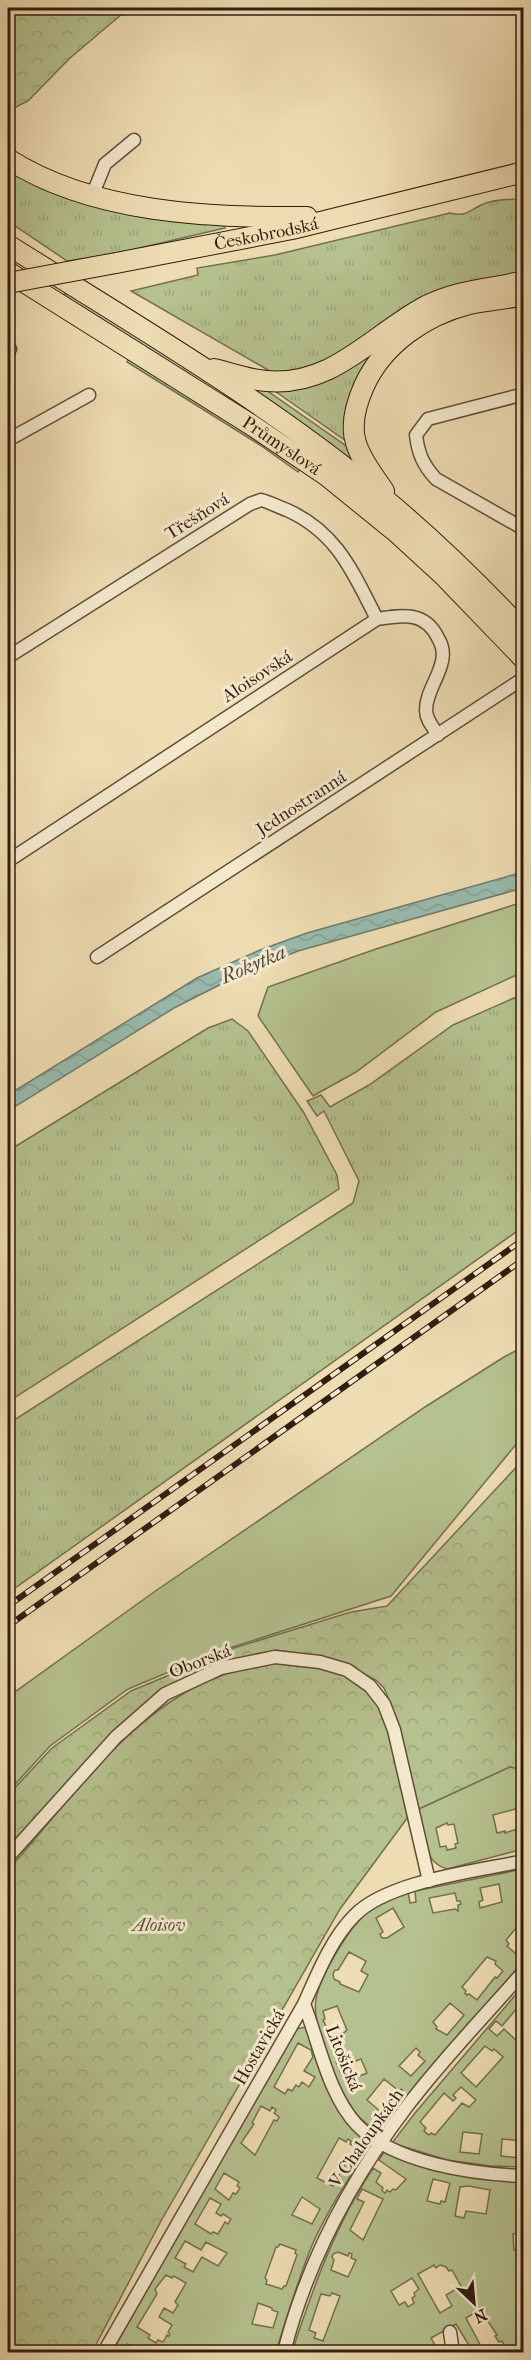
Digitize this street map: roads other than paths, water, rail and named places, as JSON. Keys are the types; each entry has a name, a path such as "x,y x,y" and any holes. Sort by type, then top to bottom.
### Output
{"main road":[{"path":"8,159 51,183 126,204 230,217 343,217"},
{"name":"Českobrodská","path":"8,284 242,239 343,217 524,172"},
{"path":"492,180 524,186"},
{"name":"Průmyslová","path":"8,246 199,365 323,451 393,506 452,571 524,659"},
{"name":"Průmyslová","path":"8,272 311,465 452,571 524,632"},
{"path":"199,365 266,381 296,381 347,361 411,315 439,300 477,288 524,281"},
{"path":"393,506 359,452 355,437 357,404 376,365 405,335 434,317 468,305 524,295"}],"street":[{"path":"92,196 105,164 134,140"},
{"path":"524,394 428,419 416,435 418,451 426,468 435,479 524,529"},
{"path":"8,440 89,395"},
{"name":"Třešňová","path":"8,657 240,510 261,500 302,517 330,539 349,564 377,619"},
{"name":"Aloisovská","path":"11,859 377,619 417,616 431,626 440,641 443,659 426,707 429,722 438,735"},
{"name":"Jednostranná","path":"97,957 524,678"},
{"name":"Oborská","path":"8,1857 116,1737 165,1694 221,1668 275,1657 320,1662 347,1670 370,1686 384,1704 394,1730 429,1881"},
{"name":"Hostavická","path":"104,2352 304,2004 340,1934 355,1914 389,1893 429,1881 524,1861"},
{"name":"V Chaloupkách","path":"284,2352 294,2311 313,2261 340,2206 405,2109 524,1971"},
{"name":"Litošická","path":"304,2004 327,2072 342,2103 357,2124 381,2143 425,2162 461,2170 524,2176"},
{"path":"450,2332 453,2352"}],"water":[{"name":"Rokytka","path":"523,872 523,888 298,951 241,974 174,1008 8,1111 8,1095 197,978 260,950 307,933"}],"railway":[{"path":"8,1606 524,1239"},
{"path":"8,1626 524,1259"}],"park label":[{"name":"Aloisov","path":"159,1925"}]}
